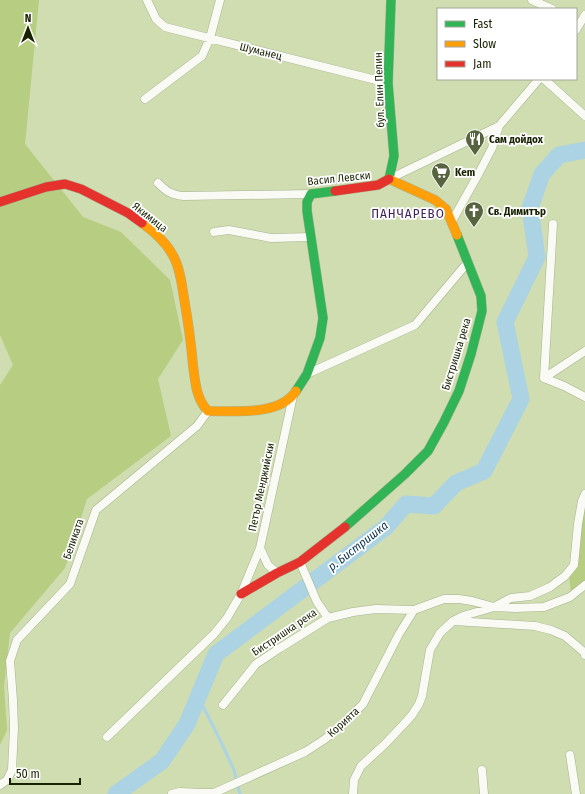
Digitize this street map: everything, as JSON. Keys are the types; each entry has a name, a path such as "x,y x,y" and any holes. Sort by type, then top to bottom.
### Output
{"street":[{"name":"Шуманец","path":"147,0 156,19 165,27 388,83"},
{"path":"145,99 202,56 210,38 220,0"},
{"name":"бул. Елин Пелин","path":"389,179 394,156 388,83 391,0"},
{"path":"532,0 550,8"},
{"path":"577,28 581,18"},
{"name":"Васил Левски","path":"158,183 170,193 184,196 311,194 378,185 499,126 538,80"},
{"path":"545,80 585,116"},
{"path":"452,221 488,154 499,126"},
{"name":"Бистришка река","path":"241,594 276,573 300,562 348,525 405,474 428,451 459,391 471,354 482,311 481,296 446,209 435,200 389,179"},
{"name":"Якимица","path":"0,202 46,187 65,184 81,189 128,213 150,229 166,245 176,262 181,279 189,327 196,388 203,406 208,411"},
{"name":"Петър Менджийски","path":"107,737 214,634 241,594 260,548 293,396 307,374 320,338 323,318 307,211 311,194"},
{"path":"544,378 553,224"},
{"path":"214,232 229,230 271,238 311,236"},
{"path":"307,374 415,326 468,262"},
{"path":"544,378 585,351"},
{"path":"544,378 585,397"},
{"path":"208,411 251,411 278,406 293,396"},
{"name":"Беликата","path":"0,785 7,780 12,770 14,700 10,661 18,640 70,584 96,510 197,426 208,411"},
{"path":"353,794 354,780 361,766 403,725 419,704 422,696 430,650 440,633 453,621 469,614 494,607 511,598 530,596 550,587 565,576 574,565 578,524 582,501 585,494"},
{"path":"260,548 268,565 276,573"},
{"name":"Бистришка река","path":"300,562 317,602 328,618"},
{"path":"414,610 444,599 472,601 494,607 544,607 570,597 585,585"},
{"name":"Бистришка река","path":"223,705 256,664 328,618 353,612 376,609 414,610"},
{"name":"Корията","path":"172,794 180,792 214,793 305,752 325,739 363,704 414,610"},
{"path":"453,621 535,626 551,630 565,636 585,653 585,655"},
{"path":"570,755 576,794"},
{"path":"482,770 484,794"}],"green space":[{"path":"0,0 39,0 25,144 83,217 121,232 170,280 183,340 158,379 171,436 87,499 65,568 10,633 4,686 7,730 0,745 0,385 13,365 0,335"},
{"path":"585,498 585,581 583,585 571,594 569,575"}],"waterway":[{"name":"р. Бистришка","path":"116,794 162,761 187,724 216,654 386,527 406,504 434,506 456,483 484,471 521,399 505,322 537,257 530,208 542,174 559,155 585,150"},
{"path":"198,696 234,770 240,794"}],"traffic: fast":[{"path":"389,179 394,156 388,83 391,0"},
{"path":"296,391 307,374 320,338 323,318 307,211 307,202 311,194 335,191"},
{"path":"345,527 405,474 428,451 459,391 471,354 482,311 481,296 457,235"}],"traffic: slow":[{"path":"389,179 435,200 446,209 457,235"},
{"path":"142,223 166,245 178,266 187,315 195,383 201,401 208,411 243,411 268,408 279,405 289,399 296,391"}],"traffic: jam":[{"path":"335,191 378,185 389,179"},
{"path":"0,202 46,187 65,184 81,189 128,213 142,223"},
{"path":"241,594 277,573 300,562 345,527"}],"place":[{"name":"Сам дойдох","path":"475,156"},
{"name":"Kem","path":"441,189"},
{"name":"Св. Димитър","path":"474,228"}],"district":[{"name":"ПАНЧАРЕВО","path":"408,213"}]}
